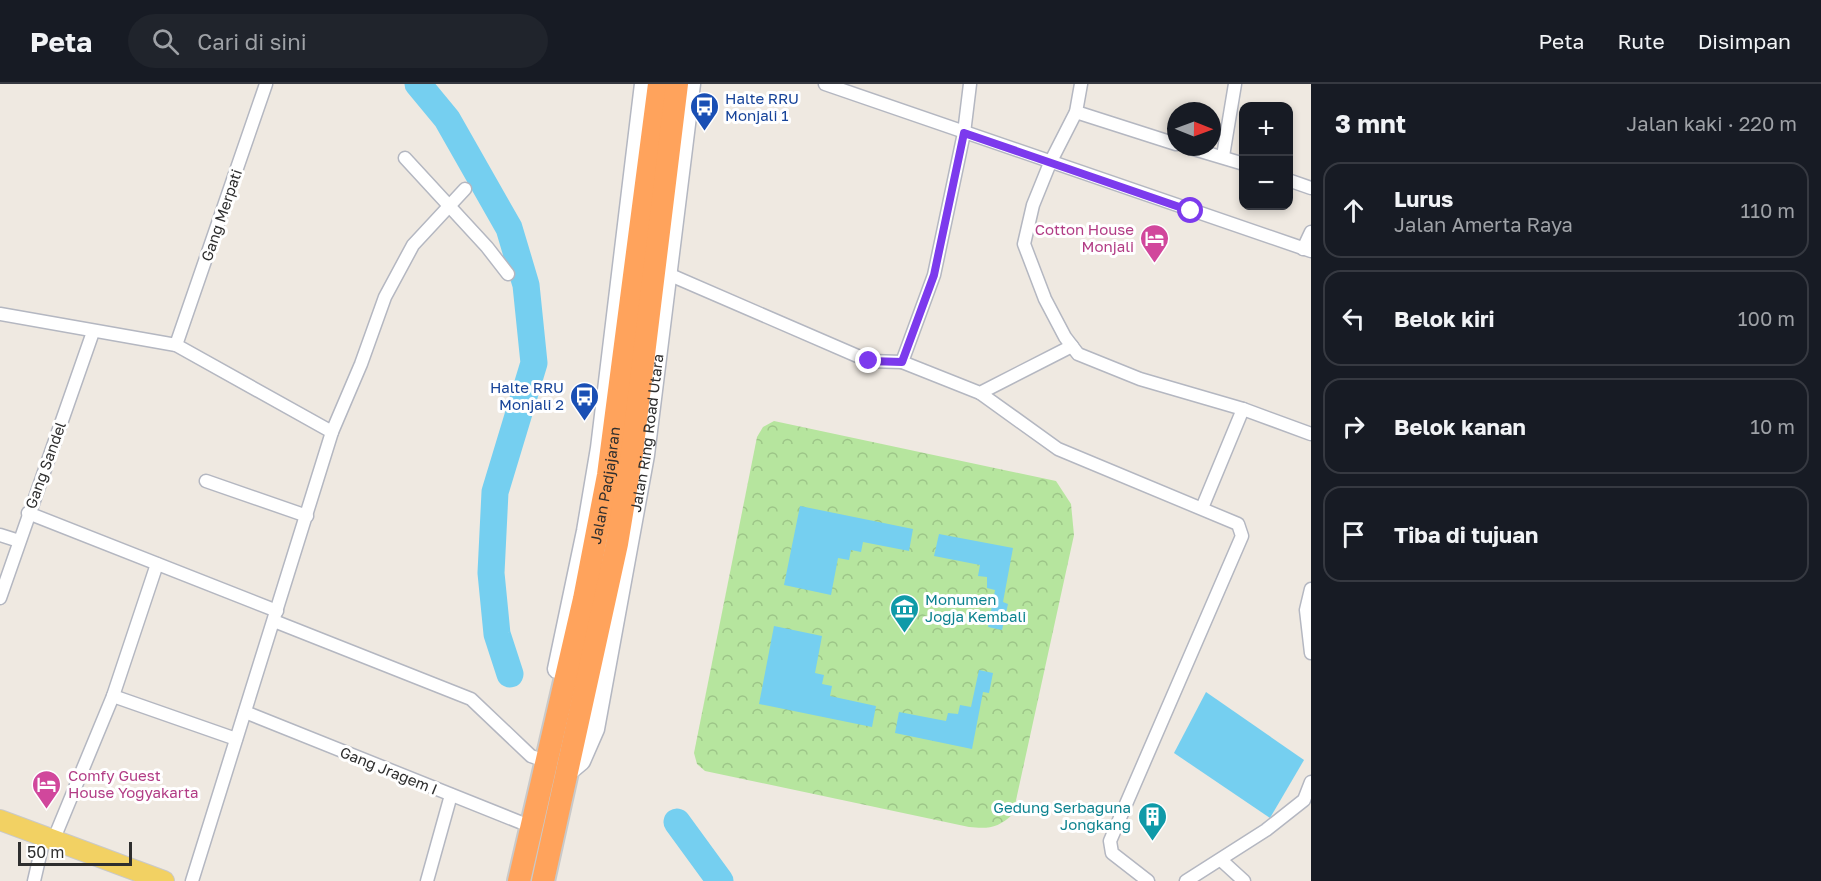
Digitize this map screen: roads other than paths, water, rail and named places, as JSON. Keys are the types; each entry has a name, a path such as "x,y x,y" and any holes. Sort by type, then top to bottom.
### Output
{"highway":[{"name":"Jalan Padjajaran","path":"519,881 604,497 620,346 659,84"},
{"name":"Jalan Padjajaran","path":"543,881 569,771 617,543 632,453 677,84"},
{"path":"544,762 569,771"}],"main road":[{"path":"0,820 164,881"}],"street":[{"name":"Gang Merpati","path":"176,345 266,84"},
{"path":"620,346 644,84"},
{"name":"Jalan Ring Road Utara","path":"569,771 580,761 595,729 645,455 691,84"},
{"path":"825,84 1050,164 1307,250 1311,232"},
{"path":"902,362 934,275 964,133 970,84"},
{"path":"1081,84 1076,112 1033,205 1024,244 1045,299 1072,346 1078,354 1140,379 1243,409 1311,434"},
{"path":"1235,84 1223,156 1239,162"},
{"path":"1076,112 1167,141"},
{"path":"405,158 487,247 508,274"},
{"path":"1293,182 1311,188"},
{"path":"192,881 332,432 361,364 385,297 413,245 465,189"},
{"path":"668,274 869,361 902,362 980,393 1058,449 1238,524 1242,536 1110,841 1112,853 1148,881"},
{"path":"0,314 176,345 332,432"},
{"name":"Gang Sandel","path":"0,598 93,332"},
{"path":"980,393 1072,346"},
{"path":"1202,508 1243,409"},
{"path":"206,480 307,516"},
{"path":"28,513 157,564 471,699 531,756 544,762"},
{"path":"0,535 19,541"},
{"path":"34,881 49,839 113,696 157,564"},
{"path":"1311,589 1306,610 1311,653"},
{"path":"113,696 237,740"},
{"name":"Gang Jragem I","path":"245,712 532,827"},
{"path":"1191,880 1307,802 1311,782"},
{"path":"427,881 451,795"},
{"path":"1221,860 1244,881"}],"water":[{"path":"800,506 913,529 909,551 863,542 861,552 851,550 849,560 838,558 831,595 784,585"},
{"path":"939,534 1013,548 1003,602 1008,604 1002,630 988,627 995,590 987,588 987,577 978,576 980,565 934,556"},
{"path":"774,626 822,636 815,673 824,675 822,684 832,686 830,696 876,706 872,727 759,704"},
{"path":"979,670 993,673 989,693 983,692 972,749 895,733 899,712 946,721 948,713 958,714 960,705 971,707"},
{"path":"1206,692 1304,760 1270,818 1174,753"}],"waterway":[{"path":"418,84 447,119 509,228 526,285 534,363 495,492 491,573 497,634 510,674"},
{"path":"677,822 720,881"}],"place":[{"name":"Halte RRU Monjali 1","path":"704,132"},
{"name":"Cotton House Monjali","path":"1155,264"},
{"name":"Halte RRU Monjali 2","path":"585,422"},
{"name":"Monumen Jogja Kembali","path":"904,634"},
{"name":"Comfy Guest House Yogyakarta","path":"47,810"},
{"name":"Gedung Serbaguna Jongkang","path":"1152,842"}]}
